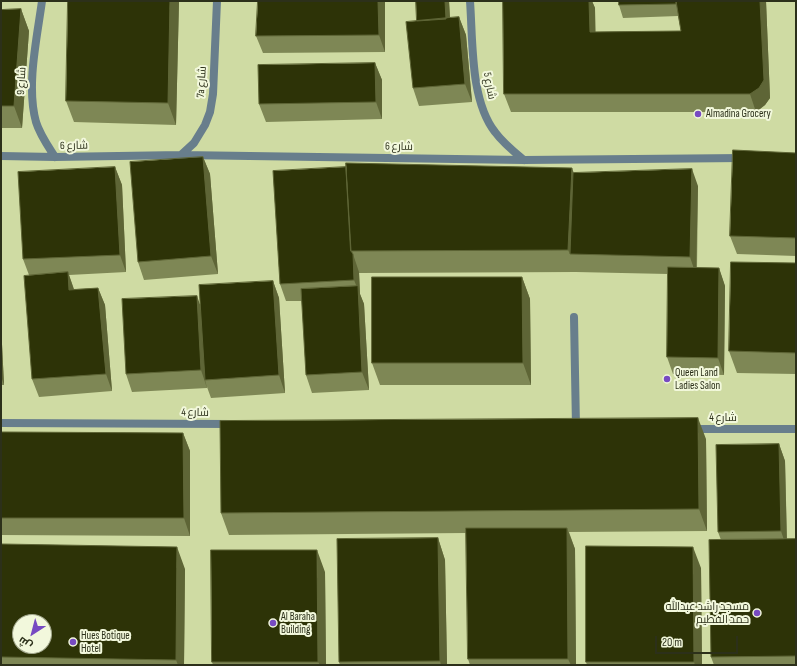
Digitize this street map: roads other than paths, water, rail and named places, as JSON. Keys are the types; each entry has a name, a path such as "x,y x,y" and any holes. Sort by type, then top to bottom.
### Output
{"street":[{"name":"شارع 9","path":"42,1 31,85 32,104 37,124 44,141 55,157"},
{"name":"7a شارع","path":"181,155 194,143 205,125 210,112 213,94 217,1"},
{"name":"شارع 5","path":"470,1 477,93 484,113 494,131 508,147 524,160"},
{"name":"شارع 6","path":"1,156 55,157 181,155 524,160 751,158"},
{"path":"574,317 575,427"},
{"name":"شارع 4","path":"1,423 241,424"},
{"name":"شارع 4","path":"684,429 796,429"}],"place":[{"name":"Almadina Grocery","path":"698,114"},
{"name":"Queen Land Ladies Salon","path":"667,379"},
{"name":"مسجد راشد عبدالله حمد الفطيم","path":"757,613"},
{"name":"Al Baraha Building","path":"273,623"},
{"name":"Hues Botique Hotel","path":"73,642"}]}
